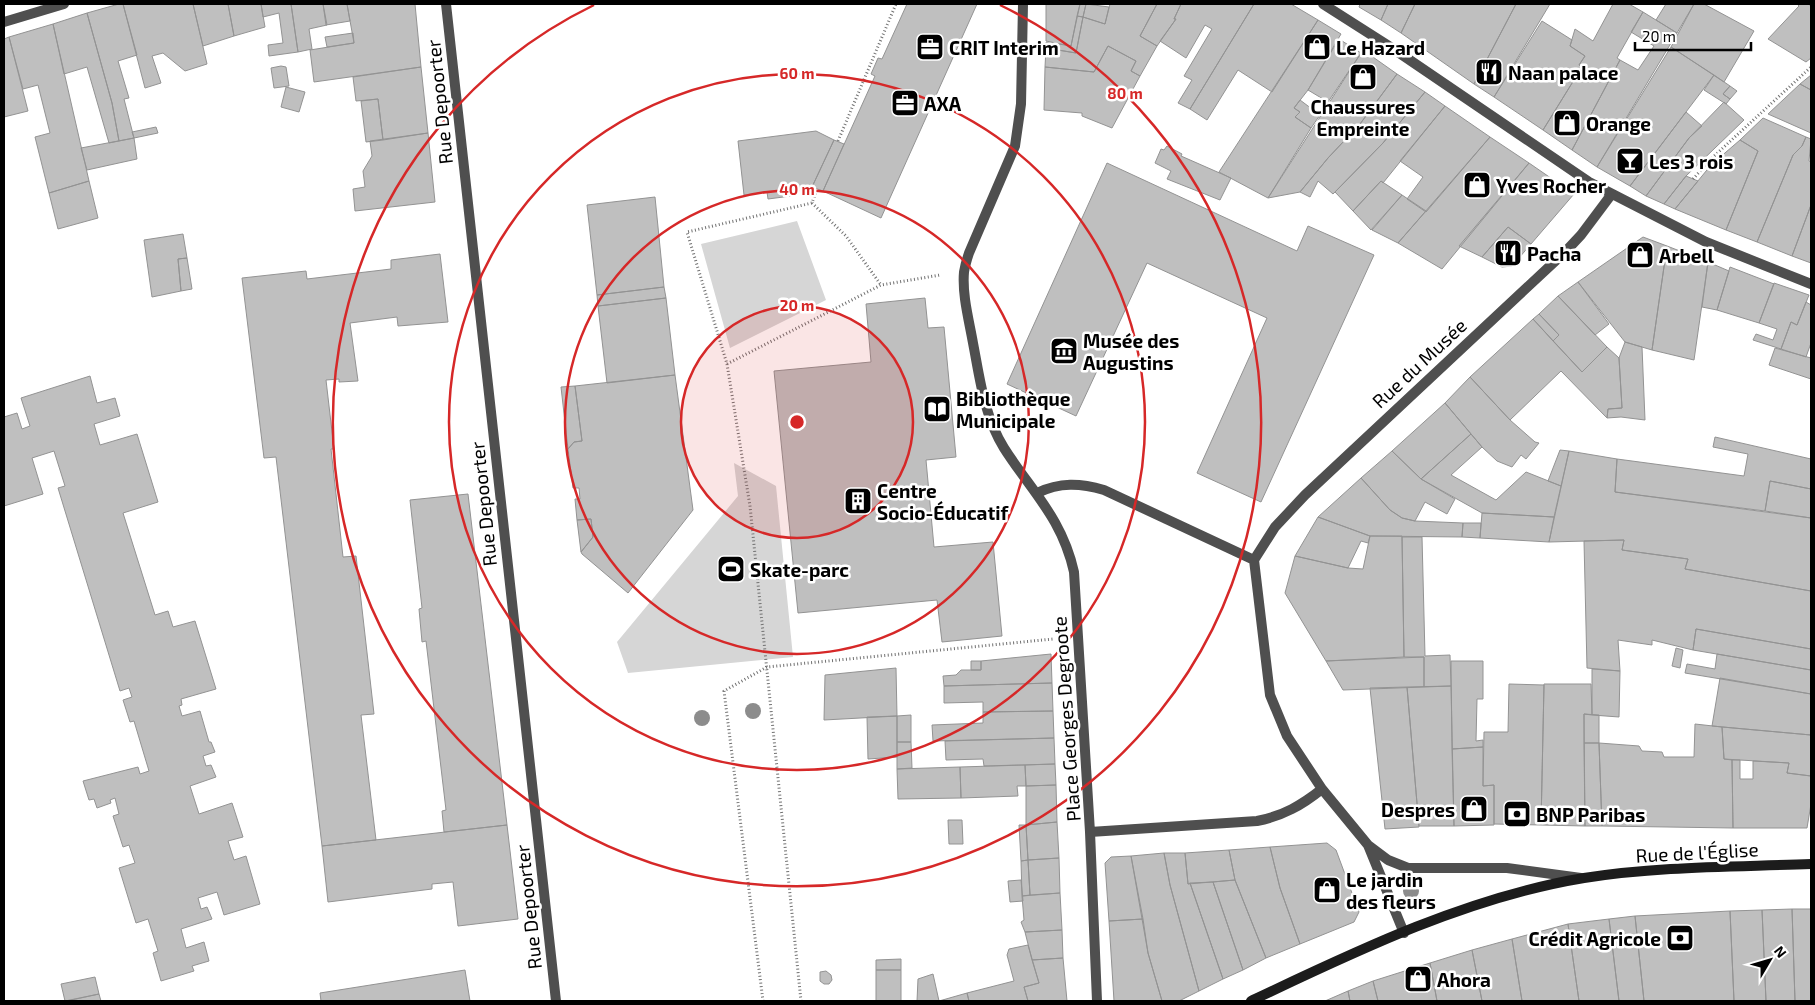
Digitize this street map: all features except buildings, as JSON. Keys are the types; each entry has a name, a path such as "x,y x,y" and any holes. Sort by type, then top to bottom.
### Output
{"main road":[{"name":"Rue de l'Église","path":"1251,1001 1404,933 1501,898 1585,878 1637,872 1811,864"}],"street":[{"path":"4,22 64,4"},
{"name":"Rue Depoorter","path":"446,4 556,1001"},
{"path":"964,270 969,253 1015,146 1021,104 1023,4"},
{"path":"1323,4 1392,48 1576,174 1611,195 1706,242 1811,284"},
{"name":"Rue du Musée","path":"1254,560 1275,528 1305,495 1581,235 1611,195"},
{"name":"Place Georges Degroote","path":"964,270 968,315 988,415 1005,449 1037,493 1061,531 1070,552 1074,572 1090,832 1257,821 1290,811 1322,789"},
{"path":"1037,493 1052,486 1086,484 1104,490 1254,560 1270,695 1287,736 1322,789"},
{"name":"Rue de l'Église","path":"1322,789 1368,845 1388,860 1408,868 1515,869 1585,878"},
{"path":"1090,832 1097,1001"},
{"name":"Rue de l'Église","path":"1368,845 1404,933"}],"path":[{"path":"838,141 896,4"},
{"path":"1693,179 1719,152 1811,67"},
{"path":"812,203 817,189"},
{"path":"812,203 846,236 881,285"},
{"path":"801,1001 750,506 727,364 687,232 812,203"},
{"path":"727,364 881,285 964,270"},
{"path":"763,1001 724,691 767,667 1078,637"}],"shaded area":[{"path":"797,221 826,300 730,348 701,244"},
{"name":"Skate-parc","path":"734,463 776,486 793,657 628,673 617,642 738,496"}],"place":[{"name":"CRIT Interim","path":"930,47"},
{"name":"Le Hazard","path":"1317,47"},
{"name":"Naan palace","path":"1489,72"},
{"name":"Chaussures Empreinte","path":"1363,77"},
{"name":"AXA","path":"905,103"},
{"name":"Orange","path":"1567,123"},
{"name":"Les 3 rois","path":"1630,161"},
{"name":"Yves Rocher","path":"1477,185"},
{"name":"Pacha","path":"1508,253"},
{"name":"Arbell","path":"1640,255"},
{"name":"Musée des Augustins","path":"1064,351"},
{"name":"Bibliothèque Municipale","path":"937,409"},
{"name":"Centre Socio-Éducatif","path":"858,501"},
{"name":"Skate-parc","path":"731,569"},
{"name":"Despres","path":"1474,809"},
{"name":"BNP Paribas","path":"1517,814"},
{"name":"Le jardin des fleurs","path":"1327,890"},
{"name":"Crédit Agricole","path":"1680,938"},
{"name":"Ahora","path":"1418,979"}]}
